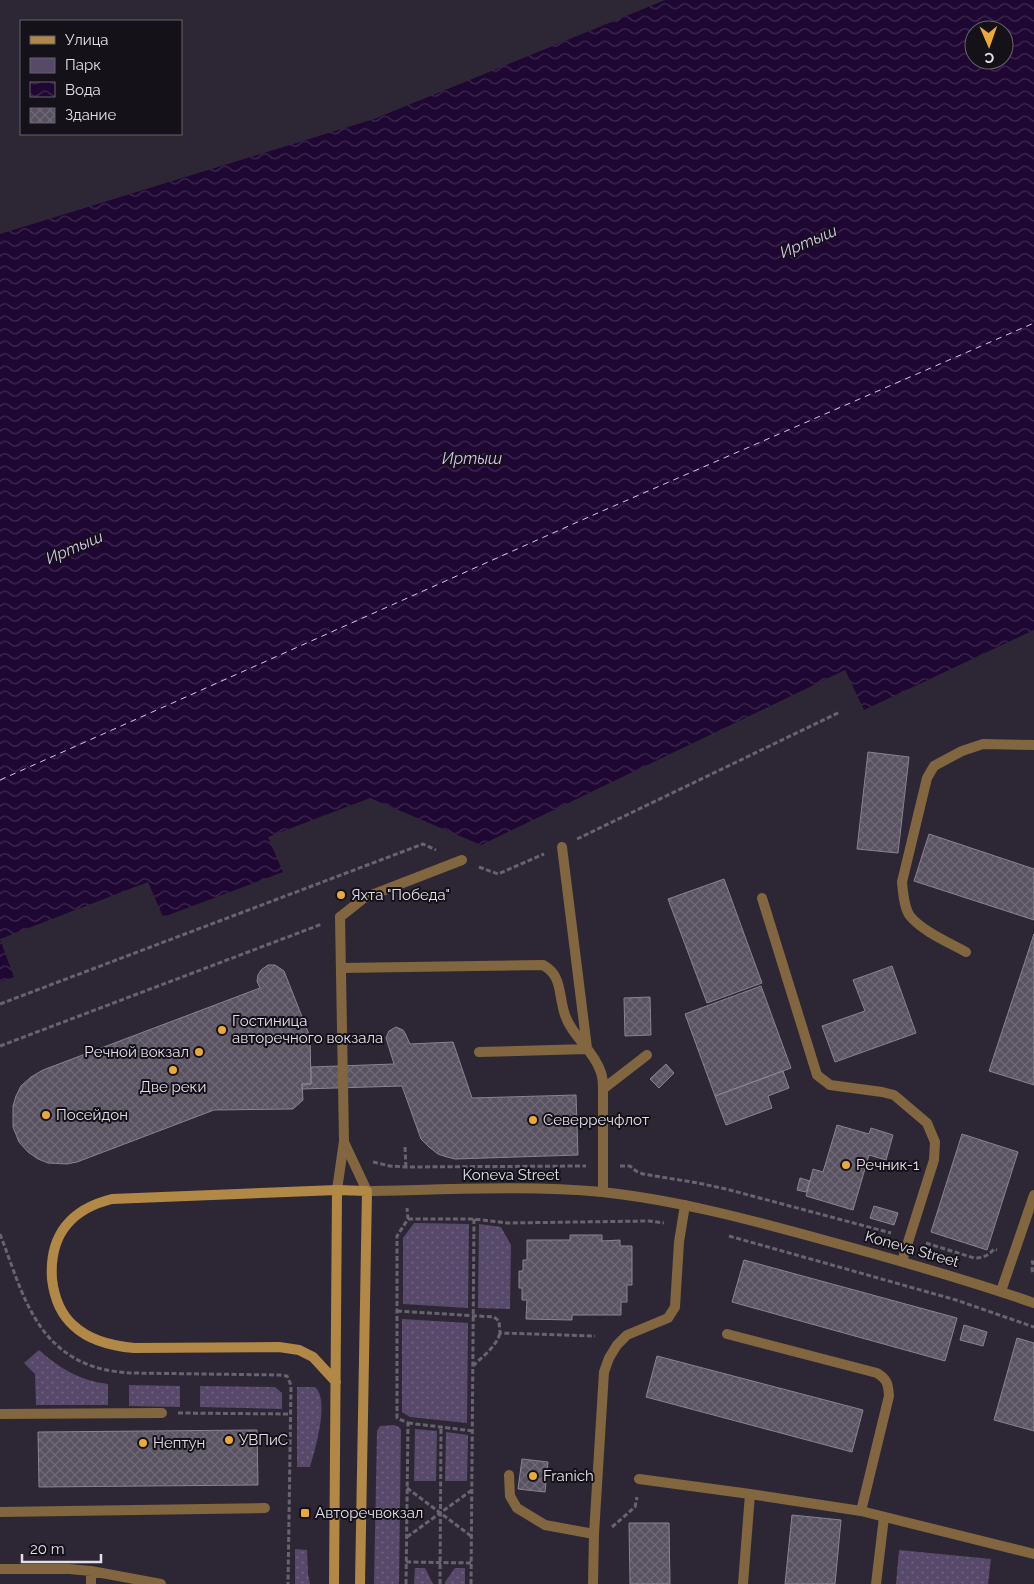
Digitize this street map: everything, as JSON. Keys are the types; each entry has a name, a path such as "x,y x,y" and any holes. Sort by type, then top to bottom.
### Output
{"main road":[{"path":"334,1584 337,1190"},
{"path":"336,1382 313,1357 299,1350 279,1347 134,1348 94,1339 74,1327 61,1310 54,1294 52,1256 56,1242 62,1231 77,1214 100,1202 112,1199 337,1190 367,1191 360,1584"}],"street":[{"path":"966,952 929,931 910,915 904,899 902,882 927,778 934,766 962,751 983,744 1034,745"},
{"path":"562,847 587,1049"},
{"path":"337,1190 344,1141 340,917 364,898 462,860"},
{"path":"762,898 817,1075 830,1085 882,1092 894,1096 927,1123 935,1142 934,1160 902,1261"},
{"path":"341,968 543,965 550,969 556,975 568,1024 587,1049 601,1073 603,1089 603,1192"},
{"path":"479,1052 587,1049"},
{"path":"603,1089 647,1055"},
{"path":"344,1141 367,1191"},
{"name":"Koneva Street","path":"367,1191 556,1189 603,1192 686,1205 759,1222 902,1261 1034,1303"},
{"path":"1001,1291 1034,1195"},
{"path":"593,1584 594,1534 604,1372 617,1345 627,1335 668,1318 675,1307 682,1226 686,1205"},
{"path":"727,1334 878,1373 884,1377 888,1385 888,1396 861,1511"},
{"path":"0,1414 162,1413"},
{"path":"509,1475 510,1496 517,1508 545,1524 594,1534"},
{"path":"639,1479 861,1511 1034,1554"},
{"path":"743,1584 750,1494"},
{"path":"0,1512 264,1508"},
{"path":"876,1584 884,1517"},
{"path":"0,1569 91,1571 161,1584"},
{"path":"91,1571 91,1584"}],"path":[{"path":"0,1004 423,844 498,874 562,847 840,712"},
{"path":"0,1046 340,917"},
{"path":"473,1430 408,1423 397,1418 397,1236 408,1219 474,1218 508,1223 649,1221 682,1226"},
{"path":"471,1584 474,1218"},
{"path":"726,1236 956,1300 1034,1328"},
{"path":"1033,1262 1032,1270 1034,1274"},
{"path":"397,1311 494,1317 497,1319 499,1321 500,1333 498,1339 473,1366"},
{"path":"500,1333 595,1336"},
{"path":"287,1376 291,1385 288,1584"},
{"path":"162,1413 290,1414"},
{"path":"406,1584 408,1423"},
{"path":"440,1584 441,1427"},
{"path":"594,1534 614,1526 635,1507 639,1479"},
{"path":"407,1488 472,1537"},
{"path":"407,1537 472,1490"},
{"path":"406,1562 472,1563"}],"green space":[{"path":"414,1223 469,1224 468,1308 403,1304 403,1238"},
{"path":"479,1224 501,1227 511,1245 510,1309 478,1308"},
{"path":"402,1319 468,1323 467,1423 410,1417 402,1412"},
{"path":"39,1350 71,1373 89,1380 108,1384 108,1405 36,1405 35,1374 24,1363"},
{"path":"129,1385 180,1386 180,1407 129,1406"},
{"path":"200,1386 275,1387 282,1393 282,1409 200,1407"},
{"path":"297,1387 315,1387 319,1393 321,1403 320,1426 310,1467 297,1467"},
{"path":"394,1425 401,1430 399,1584 374,1584 377,1431 380,1426"},
{"path":"415,1429 437,1431 436,1481 414,1481"},
{"path":"446,1432 468,1435 467,1481 445,1481"},
{"path":"295,1549 307,1550 310,1584 295,1584"},
{"path":"899,1550 991,1559 988,1584 896,1584"},
{"path":"415,1568 425,1568 433,1584 414,1584"},
{"path":"455,1568 465,1568 465,1584 445,1584 445,1582"}],"water":[{"name":"Иртыш","path":"665,0 1034,0 1034,630 864,710 845,670 481,845 370,798 268,837 283,872 163,917 148,882 0,939 0,234 374,119"},
{"path":"0,939 14,977 0,982"}],"building":[{"path":"868,752 909,757 898,853 857,849"},
{"path":"929,834 1034,869 1034,920 914,881"},
{"path":"724,879 762,983 707,1003 668,899"},
{"path":"1034,934 1034,1085 989,1071"},
{"name":"Речной вокзал","path":"268,965 275,965 284,971 310,1037 311,1084 302,1084 303,1100 293,1109 214,1110 77,1162 67,1164 48,1163 38,1159 19,1142 13,1127 13,1106 21,1086 31,1077 43,1070 260,988 257,981 258,975"},
{"path":"892,966 916,1033 835,1062 822,1026 865,1011 853,980"},
{"path":"761,986 791,1068 715,1096 685,1014"},
{"path":"650,997 651,1035 625,1036 624,998"},
{"path":"396,1027 403,1030 410,1044 453,1042 472,1098 576,1095 578,1155 455,1159 438,1154 421,1139 402,1086 302,1089 302,1084 311,1084 311,1067 394,1064 386,1038 389,1031"},
{"path":"666,1064 674,1073 659,1088 650,1079"},
{"path":"783,1071 789,1088 768,1096 772,1108 726,1125 715,1096"},
{"name":"Речник-1","path":"837,1125 869,1134 871,1128 893,1135 886,1160 869,1155 853,1210 806,1196 813,1169 823,1172"},
{"path":"962,1134 1018,1152 987,1250 931,1232"},
{"path":"800,1178 810,1181 806,1192 797,1190"},
{"path":"874,1206 898,1213 894,1225 870,1218"},
{"path":"570,1235 602,1235 602,1241 620,1240 620,1246 632,1246 632,1285 627,1285 627,1302 621,1302 621,1315 572,1315 572,1320 526,1319 527,1300 522,1300 522,1288 519,1288 519,1271 523,1271 523,1260 527,1260 527,1240 570,1240"},
{"path":"744,1260 957,1318 945,1361 732,1302"},
{"path":"964,1325 987,1332 983,1346 960,1340"},
{"path":"1017,1338 1034,1343 1034,1431 994,1420"},
{"path":"657,1356 863,1410 852,1452 646,1397"},
{"path":"257,1430 258,1485 39,1487 38,1432"},
{"name":"Franich","path":"522,1459 548,1462 545,1492 518,1489"},
{"path":"792,1515 841,1520 835,1584 785,1584"},
{"path":"629,1523 669,1523 670,1584 630,1584"}],"ferry route":[{"path":"0,780 600,512 1034,323"}],"place":[{"name":"Яхта \"Победа\"","path":"341,895"},
{"name":"Гостиница авторечного вокзала","path":"222,1030"},
{"name":"Речной вокзал","path":"199,1052"},
{"name":"Две реки","path":"173,1070"},
{"name":"Посейдон","path":"46,1115"},
{"name":"Северречфлот","path":"533,1120"},
{"name":"Речник-1","path":"846,1165"},
{"name":"УВПиС","path":"229,1440"},
{"name":"Нептун","path":"143,1443"},
{"name":"Franich","path":"533,1476"},
{"name":"Авторечвокзал","path":"305,1513"}]}
